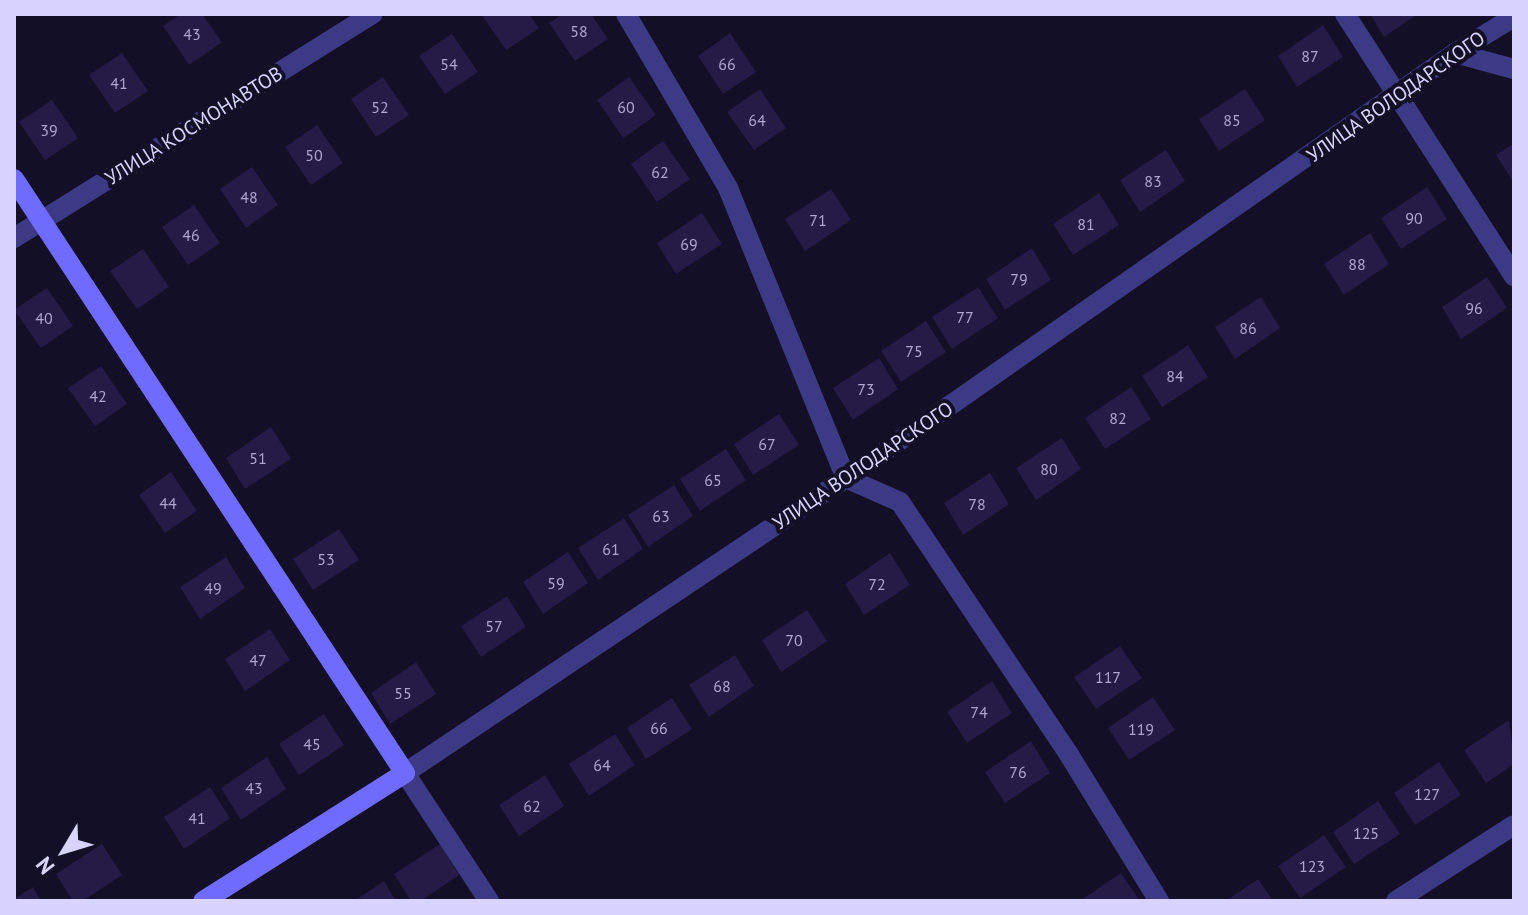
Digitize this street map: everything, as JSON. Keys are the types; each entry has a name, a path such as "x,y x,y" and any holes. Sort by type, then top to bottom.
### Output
{"street":[{"name":"УЛИЦА КОСМОНАВТОВ","path":"14,238 373,14"},
{"path":"626,14 728,188 846,478 900,502 1068,753 1159,901"},
{"path":"1345,14 1514,276"},
{"name":"УЛИЦА ВОЛОДАРСКОГО","path":"203,901 405,773 846,478 1455,53 1514,17"},
{"path":"1455,53 1514,69"},
{"path":"14,179 489,901"},
{"path":"1396,901 1514,825"}],"building":[{"path":"181,14 202,14 222,42 189,65 163,26"},
{"path":"481,14 529,14 539,28 506,50"},
{"path":"563,14 591,14 608,39 575,61 549,23"},
{"path":"1370,14 1418,14 1384,37"},
{"path":"1323,25 1343,57 1297,87 1278,56"},
{"path":"730,33 756,72 723,94 698,56"},
{"path":"452,34 478,72 445,94 419,56"},
{"path":"122,53 148,91 115,113 89,75"},
{"path":"383,77 409,115 376,137 351,99"},
{"path":"629,77 656,115 623,138 597,100"},
{"path":"760,89 786,128 754,150 727,112"},
{"path":"1245,89 1265,120 1219,151 1199,119"},
{"path":"52,100 78,138 45,160 19,122"},
{"path":"317,125 343,163 311,185 285,147"},
{"path":"663,141 690,179 657,202 631,164"},
{"path":"1514,143 1514,183 1496,155"},
{"path":"1166,150 1185,181 1140,212 1120,180"},
{"path":"252,167 278,205 246,228 220,189"},
{"path":"1427,187 1447,219 1401,249 1381,218"},
{"path":"831,189 851,220 805,251 785,219"},
{"path":"1099,193 1119,225 1073,255 1053,224"},
{"path":"194,205 220,243 188,265 162,227"},
{"path":"702,213 722,244 676,274 657,243"},
{"path":"1370,233 1389,264 1344,295 1324,264"},
{"path":"1032,248 1051,280 1005,310 986,279"},
{"path":"143,249 169,287 137,309 110,271"},
{"path":"1487,277 1507,308 1461,339 1442,307"},
{"path":"978,287 998,318 952,349 932,317"},
{"path":"47,288 73,326 41,348 14,310"},
{"path":"1261,297 1280,328 1235,359 1215,327"},
{"path":"926,321 946,352 901,382 881,351"},
{"path":"1188,345 1208,377 1162,407 1142,376"},
{"path":"879,358 898,389 853,420 833,388"},
{"path":"101,366 127,404 95,426 68,388"},
{"path":"1131,387 1151,419 1105,449 1085,418"},
{"path":"779,414 799,445 753,475 734,444"},
{"path":"271,427 291,459 245,489 226,458"},
{"path":"1062,438 1081,469 1036,500 1016,468"},
{"path":"726,449 746,480 700,511 680,479"},
{"path":"171,472 197,511 165,533 139,495"},
{"path":"990,473 1009,504 963,535 944,503"},
{"path":"674,485 693,516 648,547 628,515"},
{"path":"624,518 643,549 598,580 578,548"},
{"path":"339,529 359,560 313,590 293,559"},
{"path":"568,552 588,583 543,614 523,582"},
{"path":"890,553 910,585 864,615 845,584"},
{"path":"226,557 245,588 200,619 180,587"},
{"path":"507,596 526,627 481,657 461,626"},
{"path":"807,610 827,641 781,672 762,640"},
{"path":"270,629 290,660 245,691 225,659"},
{"path":"1120,646 1142,678 1096,709 1074,677"},
{"path":"735,655 754,686 709,717 689,685"},
{"path":"416,662 436,694 390,724 371,693"},
{"path":"992,681 1012,713 967,743 947,712"},
{"path":"1153,697 1175,730 1129,760 1108,728"},
{"path":"672,698 692,729 646,759 627,728"},
{"path":"324,714 344,745 299,775 279,744"},
{"path":"1509,720 1514,764 1486,783 1464,750"},
{"path":"615,734 635,765 589,796 569,764"},
{"path":"1031,741 1050,773 1005,803 985,772"},
{"path":"267,757 286,789 241,820 221,788"},
{"path":"1439,762 1461,795 1415,825 1394,793"},
{"path":"545,775 564,806 519,836 499,805"},
{"path":"210,787 230,818 184,849 164,817"},
{"path":"1378,801 1400,834 1354,864 1333,832"},
{"path":"1324,835 1346,867 1300,898 1278,866"},
{"path":"102,844 122,875 83,901 73,901 56,874"},
{"path":"440,844 459,875 421,901 411,901 394,874"},
{"path":"1121,873 1140,901 1080,901"},
{"path":"1258,879 1273,901 1226,901"},
{"path":"384,881 396,901 354,901"},
{"path":"33,887 41,901 14,901 14,899"}]}
